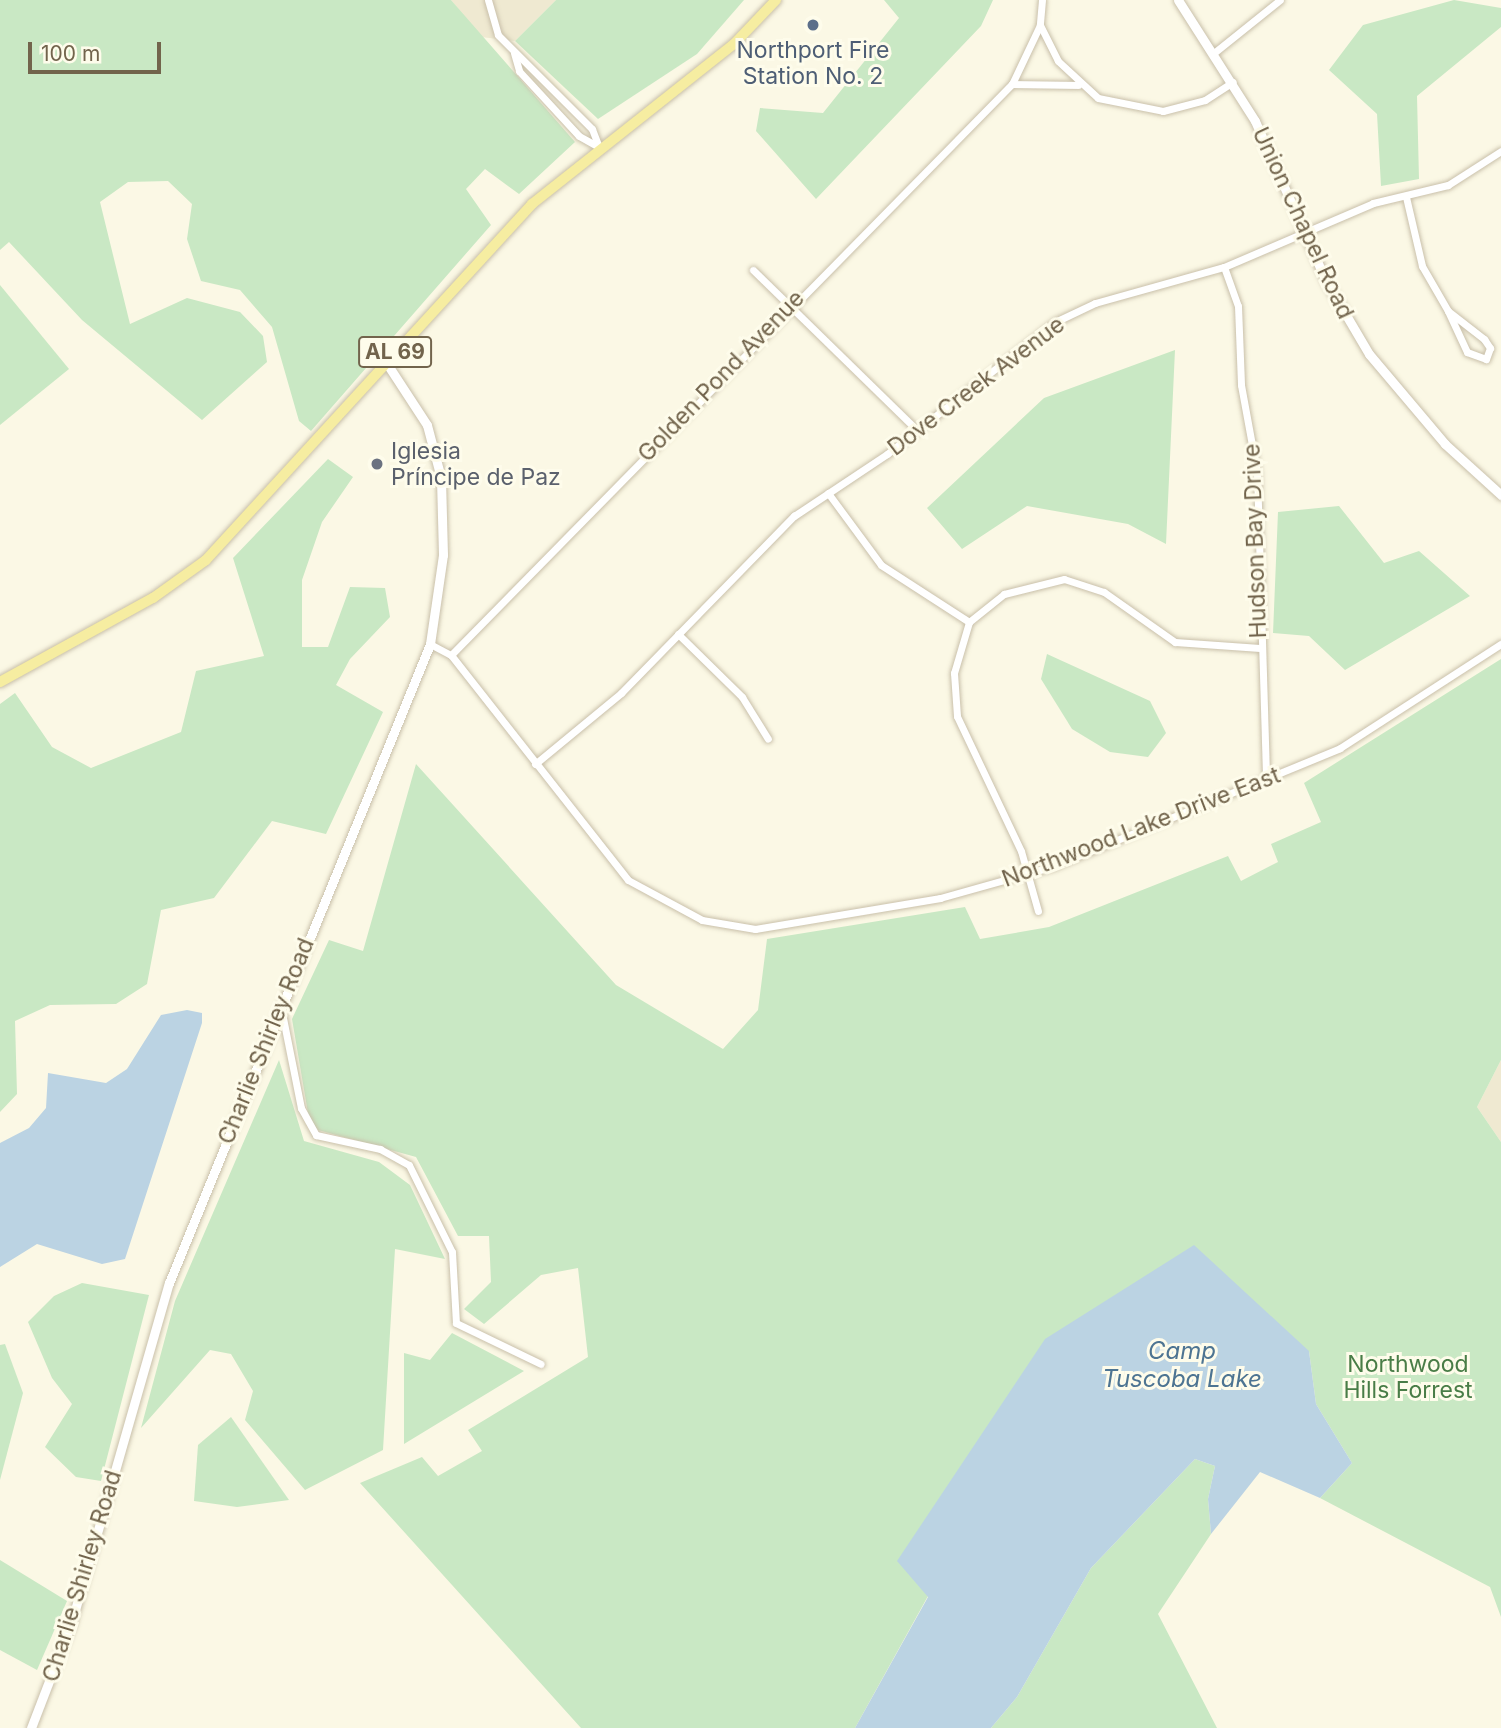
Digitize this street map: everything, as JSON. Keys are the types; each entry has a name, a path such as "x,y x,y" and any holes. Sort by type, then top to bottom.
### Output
{"main road":[{"name":"AL 69","path":"0,682 153,598 206,560 532,204 599,147 734,44 776,0"}],"street":[{"path":"488,0 493,24 514,52 592,129 599,147"},
{"path":"1042,0 1040,24 1077,85"},
{"name":"Union Chapel Road","path":"1178,0 1233,82 1302,232 1346,318 1381,372 1501,495"},
{"path":"1215,52 1280,0"},
{"name":"Golden Pond Avenue","path":"451,655 790,305 1012,84 1040,24"},
{"path":"514,52 519,71 579,136 599,147"},
{"path":"1012,84 1077,85 1108,102 1152,112 1195,104 1233,82"},
{"name":"Dove Creek Avenue","path":"536,764 621,693 794,516 917,430 1055,322 1094,303 1224,267 1302,232 1477,171 1501,151"},
{"path":"1406,197 1422,266 1448,311 1467,352 1486,359 1490,348 1484,339 1448,311"},
{"name":"Hudson Bay Drive","path":"1224,267 1238,306 1241,385 1257,472 1260,648 1266,778"},
{"path":"753,270 917,430"},
{"name":"Charlie Shirley Road","path":"31,1728 71,1624 169,1283 430,645 443,566 441,478 427,425 386,362"},
{"path":"828,493 881,565 970,622"},
{"path":"1038,911 1029,873 957,716 954,673 970,622 1004,594 1064,579 1104,592 1175,642 1260,648"},
{"path":"678,634 742,697 768,739"},
{"name":"Northwood Lake Drive East","path":"451,655 628,880 672,909 722,926 766,928 875,911 1029,873 1340,748 1501,644"},
{"path":"430,645 451,655"},
{"path":"281,1004 301,1108 316,1135 380,1149 409,1165 452,1252 456,1323 541,1364"}],"shaded area":[{"path":"451,0 556,0 515,41 481,37"},
{"path":"1501,1060 1501,1142 1477,1107"}],"green space":[{"path":"0,0 451,0 575,142 519,194 485,169 466,189 491,225 311,431 299,421 272,327 240,290 201,281 187,239 192,204 168,181 128,182 100,202 130,324 187,298 240,312 263,336 267,362 202,420 82,320 9,242 0,250"},
{"path":"556,0 744,0 697,54 598,119 515,41"},
{"path":"884,0 993,0 981,26 816,199 756,131 760,108 823,113 899,18"},
{"path":"1454,0 1501,8 1501,27 1417,96 1419,179 1381,186 1377,114 1329,70 1363,25"},
{"path":"0,285 69,369 0,425"},
{"path":"1175,350 1166,544 1128,524 1027,506 962,549 927,508 1044,398"},
{"path":"328,459 353,477 322,522 302,580 302,647 328,647 350,587 385,588 390,617 350,659 336,685 383,712 326,834 272,821 214,898 161,910 147,984 116,1004 50,1005 15,1021 17,1094 0,1112 0,704 15,693 52,747 91,768 181,732 196,671 264,656 233,558"},
{"path":"1339,506 1384,563 1419,551 1470,596 1345,670 1309,636 1273,633 1278,512"},
{"path":"1047,654 1150,701 1166,733 1148,757 1110,752 1072,729 1041,679"},
{"name":"Northwood Hills Forrest","path":"1501,659 1501,1060 1477,1107 1501,1142 1501,1617 1490,1587 1320,1498 1352,1463 1316,1404 1309,1351 928,1596 855,1728 581,1728 360,1483 422,1457 438,1476 482,1451 468,1430 588,1357 578,1268 541,1275 484,1324 464,1309 491,1282 489,1236 458,1236 416,1157 318,1130 309,1119 292,1019 329,940 363,951 416,764 616,985 723,1049 758,1010 767,939 965,907 980,939 1049,927 1228,856 1241,881 1278,862 1271,844 1321,822 1304,783"},
{"path":"279,1060 304,1141 379,1162 410,1185 445,1259 395,1249 383,1450 305,1490 245,1420 253,1391 231,1354 210,1350 141,1428 175,1301"},
{"path":"82,1283 149,1295 101,1481 76,1477 45,1447 72,1404 52,1378 28,1322 54,1296"},
{"path":"452,1333 524,1371 404,1444 404,1353 430,1360"},
{"path":"5,1344 23,1393 0,1480 0,1345"},
{"path":"231,1417 289,1500 237,1507 194,1501 198,1445"},
{"path":"1195,1459 1215,1466 1208,1499 1211,1534 1158,1614 1217,1728 991,1728 1017,1697 1091,1568"},
{"path":"0,1560 67,1601 37,1670 0,1650"}],"water":[{"path":"187,1010 202,1013 202,1023 125,1259 102,1264 37,1244 0,1267 0,1143 29,1128 46,1108 48,1073 106,1083 127,1069 161,1015"},
{"name":"Camp Tuscoba Lake","path":"1194,1245 1309,1351 1316,1404 1352,1463 1320,1498 1260,1472 1211,1534 1208,1499 1215,1466 1195,1459 1091,1568 1017,1697 991,1728 855,1728 928,1597 897,1561 1045,1339"}],"place":[{"name":"Northport Fire Station No. 2","path":"813,25"},
{"name":"Iglesia Príncipe de Paz","path":"377,464"}]}
